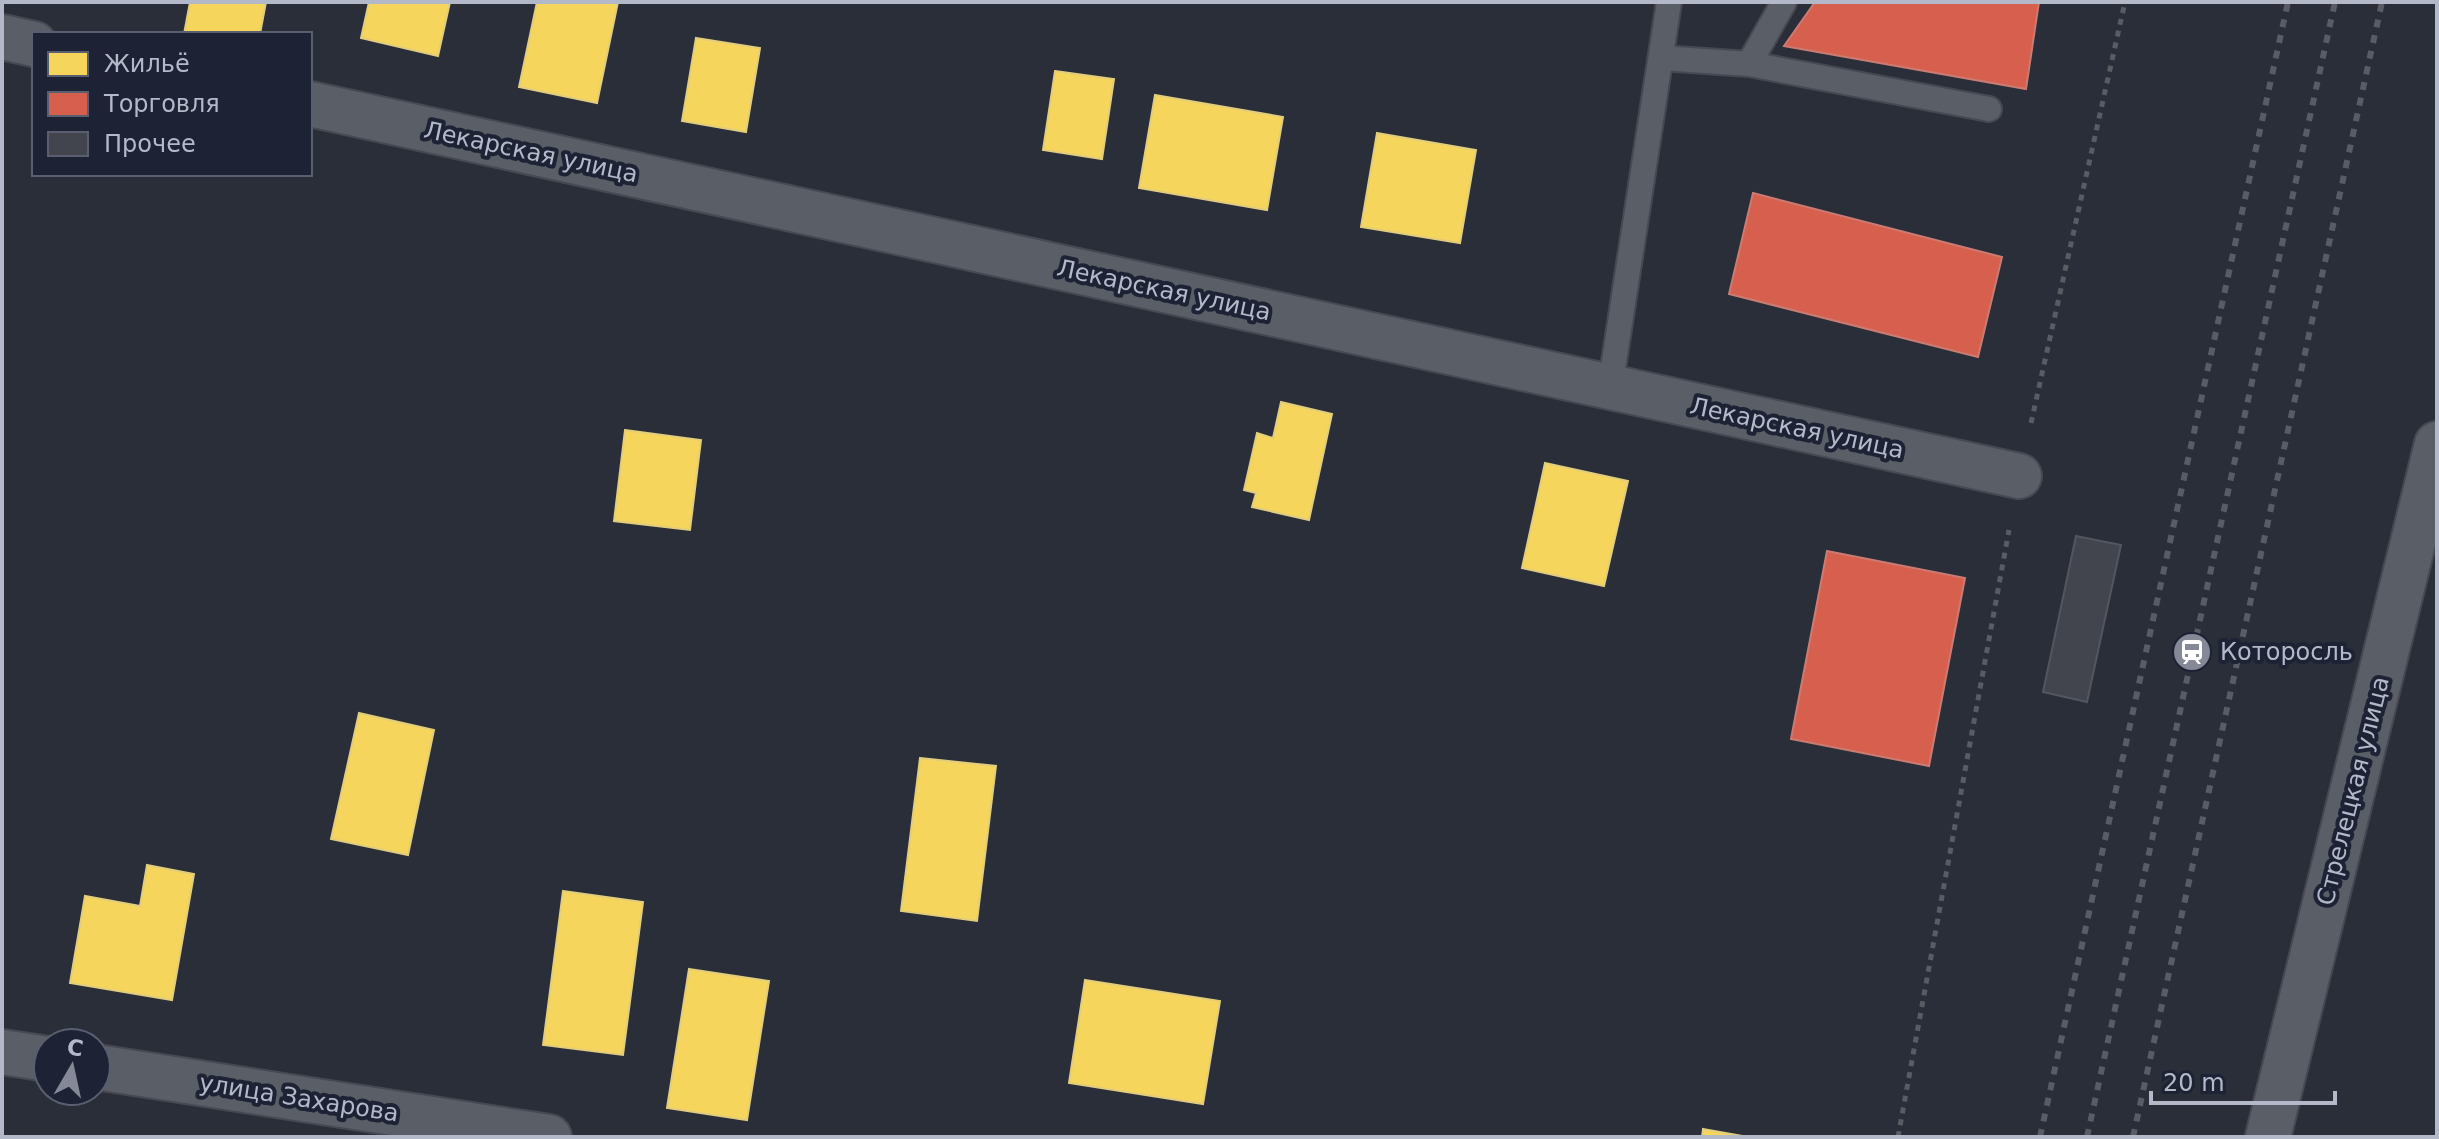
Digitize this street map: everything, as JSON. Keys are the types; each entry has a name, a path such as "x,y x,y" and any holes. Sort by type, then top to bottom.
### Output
{"street":[{"path":"2,37 32,44"},
{"name":"Лекарская улица","path":"312,104 2019,476"},
{"name":"Стрелецкая улица","path":"2268,1137 2421,585 2437,444"},
{"path":"2,1052 32,1057"},
{"name":"улица Захарова","path":"112,1069 549,1137"}],"lane":[{"path":"1610,388 1669,2"},
{"path":"1749,64 1784,2"},
{"path":"1661,58 1749,64 1989,109"}],"path":[{"path":"1898,1137 2019,476 2125,2"}],"building: Жильё":[{"path":"190,2 266,2 260,32 184,32"},
{"path":"369,2 450,2 438,56 361,38"},
{"path":"537,2 618,2 597,103 519,87"},
{"path":"696,38 760,48 746,132 682,121"},
{"path":"1055,71 1114,79 1102,159 1043,150"},
{"path":"1155,95 1283,117 1267,210 1139,188"},
{"path":"1377,133 1476,150 1460,243 1361,227"},
{"path":"1281,402 1332,414 1309,520 1252,507 1256,493 1244,490 1257,433 1273,438"},
{"path":"625,430 701,440 690,530 614,521"},
{"path":"1545,463 1628,481 1604,586 1522,568"},
{"path":"359,713 434,730 408,855 331,839"},
{"path":"920,758 996,766 977,921 901,911"},
{"path":"147,865 194,874 172,1000 70,983 85,896 140,906"},
{"path":"563,891 643,902 623,1055 543,1045"},
{"path":"689,969 769,981 747,1120 667,1108"},
{"path":"1085,980 1220,1001 1203,1104 1069,1083"},
{"path":"1703,1129 1748,1137 1702,1137"}],"building: Торговля":[{"path":"1815,2 2039,2 2026,89 1784,46"},
{"path":"1753,193 2002,257 1978,357 1729,294"},
{"path":"1827,551 1965,578 1929,766 1791,739"}],"building: Прочее":[{"path":"2076,536 2121,545 2087,702 2043,692"}],"railway":[{"path":"2040,1137 2288,2"},
{"path":"2087,1137 2335,2"},
{"path":"2133,1137 2382,2"}],"place":[{"name":"Которосль","path":"2192,652"}]}
